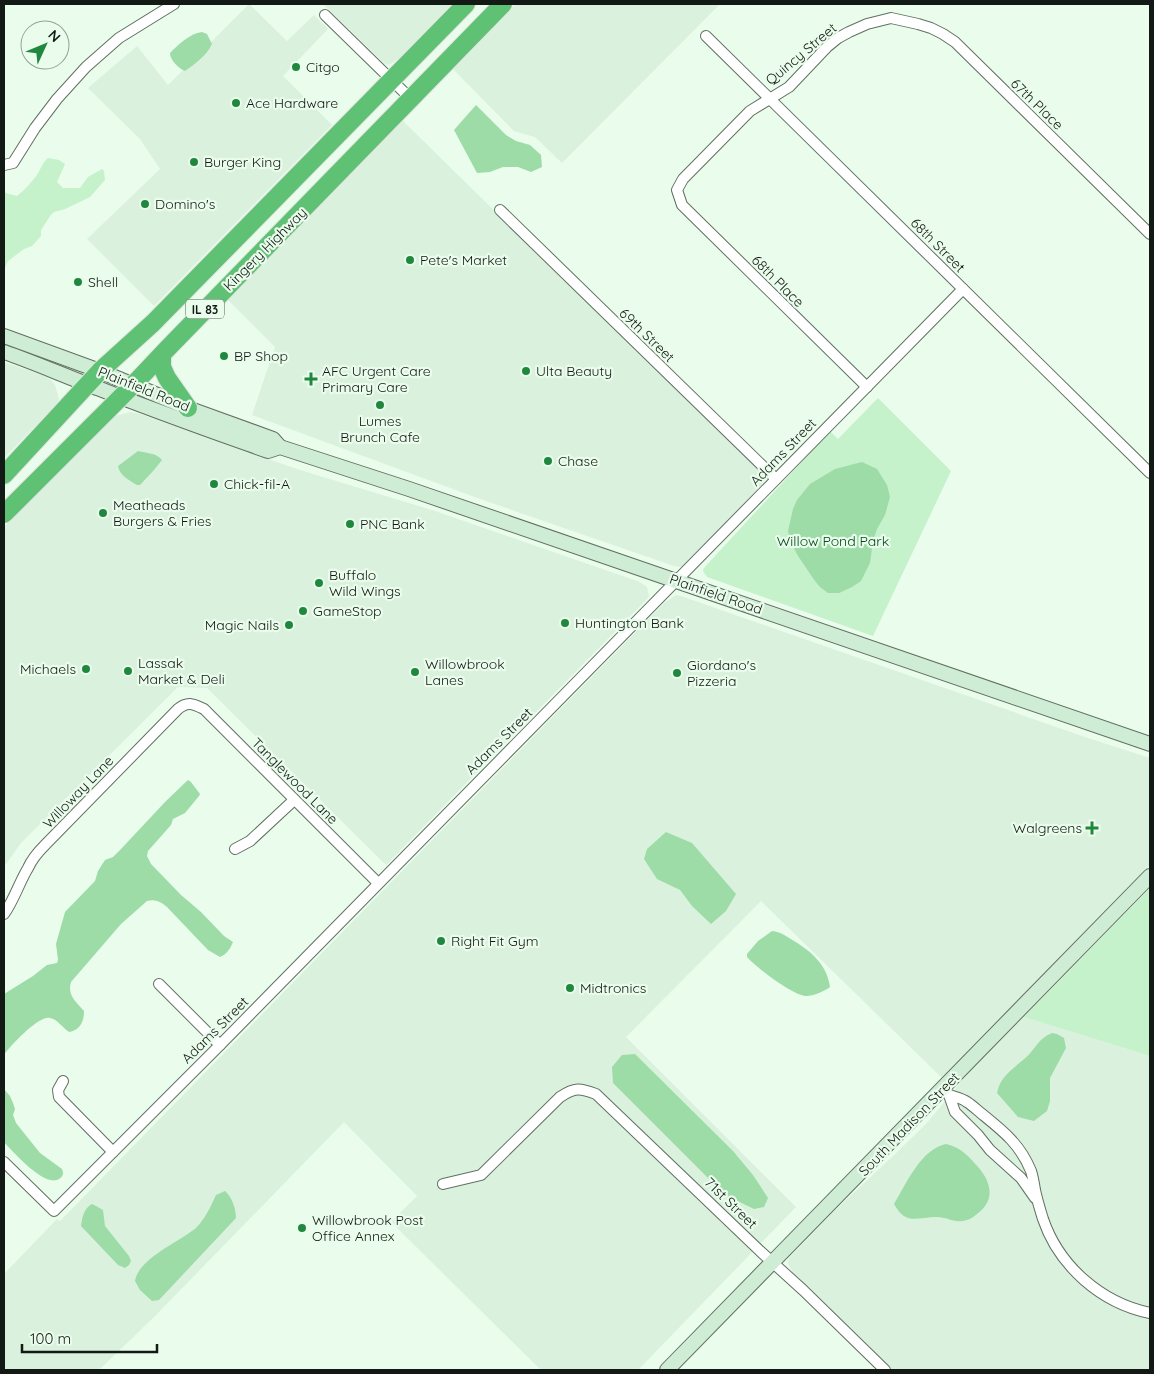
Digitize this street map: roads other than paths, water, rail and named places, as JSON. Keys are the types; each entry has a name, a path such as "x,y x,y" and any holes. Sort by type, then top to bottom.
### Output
{"highway":[{"name":"Kingery Highway","path":"4,475 87,384 153,323 466,4"},
{"name":"Kingery Highway","path":"4,514 127,391 503,4"},
{"path":"162,355 162,367 167,378 188,408"}],"main road":[{"name":"Plainfield Road","path":"4,336 100,371 127,391 268,450 280,447 409,489 1150,744"},
{"name":"Plainfield Road","path":"4,352 87,384 127,391 188,408 273,438 280,447"},
{"name":"South Madison Street","path":"667,1370 1150,876"}],"street":[{"path":"8,164 57,99 86,67 119,38 174,4"},
{"path":"325,15 410,98"},
{"name":"Quincy Street","path":"677,190 683,179 750,111 789,86 838,38 859,27 890,18"},
{"name":"67th Place","path":"890,18 931,28 955,42 1150,234"},
{"name":"68th Street","path":"706,36 1150,473"},
{"name":"68th Place","path":"677,190 682,205 866,386"},
{"name":"69th Street","path":"500,210 776,479"},
{"name":"Adams Street","path":"4,1162 54,1211 220,1045 963,289"},
{"name":"Tanglewood Lane","path":"190,703 204,709 378,883"},
{"name":"Willoway Lane","path":"4,914 16,895 27,868 44,845 178,709 184,704 190,703"},
{"path":"235,849 250,841 294,800"},
{"path":"158,984 220,1045"},
{"path":"63,1081 58,1090 59,1097 114,1152"},
{"name":"71st Street","path":"443,1184 481,1175 565,1094 581,1088 596,1094 885,1370"},
{"path":"1037,1201 1021,1178 990,1150 955,1112 949,1095 966,1101 1009,1136 1018,1147 1031,1172 1037,1201 1044,1221 1057,1248 1070,1266 1104,1295 1120,1303 1150,1313"}],"place":[{"name":"Citgo","path":"296,67"},
{"name":"Ace Hardware","path":"236,103"},
{"name":"Burger King","path":"194,162"},
{"name":"Domino's","path":"145,204"},
{"name":"Pete's Market","path":"410,260"},
{"name":"Shell","path":"78,282"},
{"name":"BP Shop","path":"224,356"},
{"name":"Ulta Beauty","path":"526,371"},
{"name":"AFC Urgent Care Primary Care","path":"311,379"},
{"name":"Lumes Brunch Cafe","path":"380,405"},
{"name":"Chase","path":"548,461"},
{"name":"Chick-fil-A","path":"214,484"},
{"name":"Meatheads Burgers & Fries","path":"103,513"},
{"name":"PNC Bank","path":"350,524"},
{"name":"Buffalo Wild Wings","path":"319,583"},
{"name":"GameStop","path":"303,611"},
{"name":"Huntington Bank","path":"565,623"},
{"name":"Magic Nails","path":"289,625"},
{"name":"Michaels","path":"86,669"},
{"name":"Lassak Market & Deli","path":"128,671"},
{"name":"Willowbrook Lanes","path":"415,672"},
{"name":"Giordano's Pizzeria","path":"677,673"},
{"name":"Walgreens","path":"1092,828"},
{"name":"Right Fit Gym","path":"441,941"},
{"name":"Midtronics","path":"570,988"},
{"name":"Willowbrook Post Office Annex","path":"302,1228"}],"park label":[{"name":"Willow Pond Park","path":"833,541"}]}
